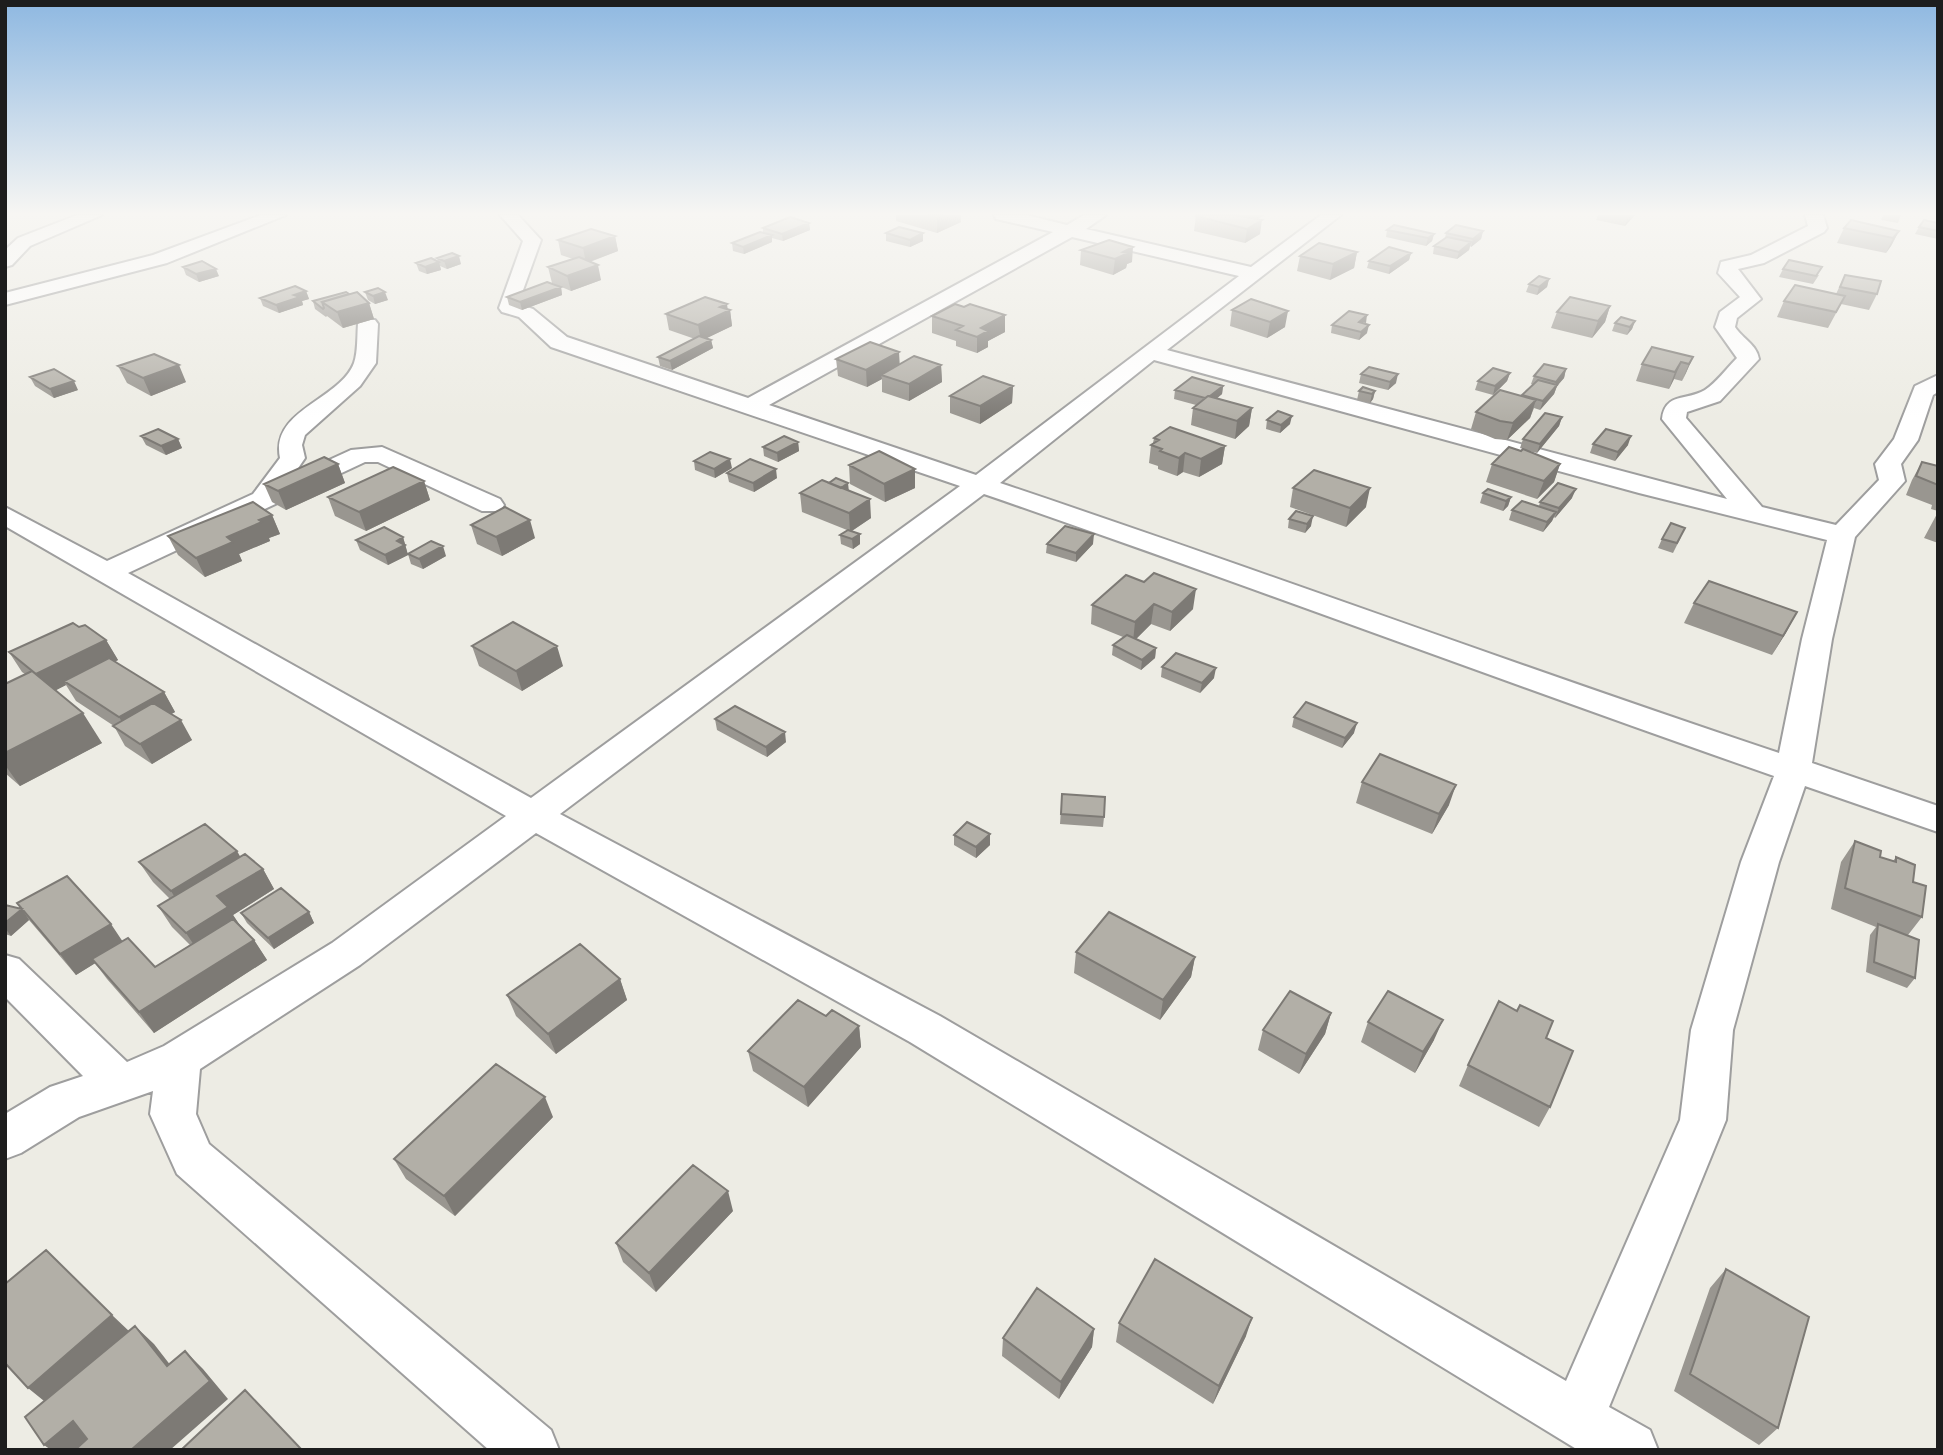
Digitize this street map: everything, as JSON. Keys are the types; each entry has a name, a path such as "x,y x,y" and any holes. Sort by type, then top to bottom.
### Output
{"street":[{"path":"5,299 66,283"},
{"path":"516,283 508,303 509,308 526,313 559,342 1253,577 1793,771 1938,819"},
{"path":"751,406 976,283"},
{"path":"5,1138 66,1101 121,1085 179,1059 346,954 1062,424 1150,352 1244,283"},
{"path":"1738,283 1751,299 1727,316 1725,327 1734,342 1747,352 1748,359 1712,396 1683,403 1675,409 1674,419 1752,513"},
{"path":"263,498 293,458 290,445 293,433 352,381 365,363 368,324"},
{"path":"1150,352 1648,488 1842,535"},
{"path":"1577,1419 1703,1120 1712,1030 1760,862 1793,771 1817,639 1842,535 1892,481 1888,464 1906,440 1923,391 1938,382"},
{"path":"107,572 359,455 382,454 491,505"},
{"path":"5,515 534,816 925,1029 1630,1450"},
{"path":"5,971 121,1085"},
{"path":"179,1059 173,1114 193,1159 531,1450"}],"building":[{"path":"545,283 561,287 520,302 507,297"},
{"path":"1530,283 1544,283 1539,287"},
{"path":"1842,283 1880,283 1877,294 1840,287"},
{"path":"1795,285 1845,296 1836,312 1784,301"},
{"path":"295,286 306,291 294,295 300,297 276,305 260,298"},
{"path":"378,288 385,292 373,296 365,292"},
{"path":"346,292 349,294 322,302 323,309 313,301"},
{"path":"357,292 369,303 337,312 322,302"},
{"path":"705,297 727,304 720,307 730,310 698,325 666,314"},
{"path":"1570,297 1610,306 1598,321 1557,312"},
{"path":"1251,299 1288,311 1270,322 1232,310"},
{"path":"955,304 964,307 970,304 1005,315 981,328 988,331 977,337 956,330 963,326 932,316"},
{"path":"1349,311 1367,315 1359,322 1369,325 1361,332 1332,325"},
{"path":"1621,317 1635,321 1630,327 1615,323"},
{"path":"699,336 711,340 670,361 658,357"},
{"path":"870,342 899,352 866,370 836,359"},
{"path":"1652,347 1693,357 1689,364 1681,362 1675,372 1642,364"},
{"path":"154,354 179,365 143,378 118,366"},
{"path":"914,356 941,365 909,384 881,375"},
{"path":"1544,364 1566,369 1556,382 1534,376"},
{"path":"1369,367 1398,374 1390,382 1361,374"},
{"path":"1493,368 1510,373 1495,386 1478,381"},
{"path":"54,369 74,381 50,389 30,377"},
{"path":"983,376 1013,386 980,406 950,396"},
{"path":"1192,377 1223,386 1205,398 1175,390"},
{"path":"1538,380 1557,385 1543,401 1522,395"},
{"path":"1363,387 1375,391 1372,394 1359,391"},
{"path":"1500,390 1536,400 1513,423 1476,412"},
{"path":"1208,396 1252,408 1237,421 1193,408"},
{"path":"1278,411 1292,416 1281,425 1267,420"},
{"path":"1545,413 1562,417 1540,444 1523,439"},
{"path":"1170,427 1225,446 1201,459 1185,453 1179,458 1151,445 1159,440 1154,438"},
{"path":"158,429 178,439 161,446 141,436"},
{"path":"1606,429 1631,436 1618,452 1593,444"},
{"path":"784,436 798,442 777,453 763,447"},
{"path":"1509,447 1521,451 1523,449 1560,464 1544,481 1492,464"},
{"path":"879,451 915,469 884,484 849,465"},
{"path":"710,452 730,459 714,469 694,461"},
{"path":"324,457 338,464 278,491 264,484"},
{"path":"750,459 776,469 753,483 727,473"},
{"path":"1922,462 1938,466 1938,485 1916,476"},
{"path":"393,467 424,481 359,512 328,497"},
{"path":"1314,470 1370,488 1350,508 1293,488"},
{"path":"836,478 848,483 841,488 829,483"},
{"path":"822,480 870,499 849,513 800,493"},
{"path":"1558,483 1576,489 1559,508 1540,502"},
{"path":"1488,489 1511,497 1506,501 1483,493"},
{"path":"1522,501 1556,512 1547,522 1512,510"},
{"path":"253,502 272,515 227,537 233,542 196,558 168,536"},
{"path":"505,507 530,520 496,537 471,525"},
{"path":"1296,511 1313,516 1307,524 1289,519"},
{"path":"1671,523 1685,528 1677,543 1662,539"},
{"path":"1065,526 1094,534 1076,553 1047,544"},
{"path":"384,527 403,537 397,541 405,545 385,555 356,540"},
{"path":"848,530 860,534 852,539 840,535"},
{"path":"431,541 443,546 419,559 408,554"},
{"path":"1154,573 1196,589 1172,612 1154,604 1135,622 1092,605 1126,575 1144,582"},
{"path":"1709,581 1797,612 1783,636 1694,603"},
{"path":"513,622 557,646 516,671 472,646"},
{"path":"73,623 79,627 85,625 106,640 36,674 9,652"},
{"path":"1127,635 1156,648 1142,660 1113,645"},
{"path":"1176,653 1216,668 1202,683 1162,667"},
{"path":"109,658 164,692 119,717 64,681"},
{"path":"32,671 83,713 5,753 5,684"},
{"path":"1306,702 1357,723 1345,738 1294,717"},
{"path":"153,703 181,720 140,744 113,726"},
{"path":"735,706 785,732 766,747 715,719"},
{"path":"1380,754 1456,785 1439,814 1362,782"},
{"path":"1062,794 1105,797 1104,817 1061,814"},
{"path":"967,822 990,834 976,847 954,835"},
{"path":"205,824 237,851 171,891 139,862"},
{"path":"1855,841 1881,851 1880,857 1896,862 1896,857 1915,865 1913,882 1926,886 1922,917 1845,888"},
{"path":"245,854 263,869 217,896 228,907 186,933 158,906"},
{"path":"67,876 111,924 60,954 17,903"},
{"path":"281,888 309,912 268,938 241,913"},
{"path":"5,905 22,909 5,923"},
{"path":"1109,912 1195,957 1163,1000 1076,952"},
{"path":"233,919 254,940 139,1012 92,959 128,938 155,967"},
{"path":"1878,924 1919,940 1915,978 1874,962"},
{"path":"580,944 620,979 548,1034 507,995"},
{"path":"1290,991 1331,1013 1306,1054 1263,1030"},
{"path":"1388,991 1443,1020 1423,1052 1368,1022"},
{"path":"798,1000 826,1016 832,1010 859,1026 804,1087 748,1051"},
{"path":"1499,1001 1517,1011 1520,1005 1553,1021 1546,1038 1573,1051 1550,1107 1468,1065"},
{"path":"496,1064 545,1097 444,1196 394,1159"},
{"path":"693,1165 728,1191 649,1273 616,1243"},
{"path":"46,1250 112,1315 28,1388 5,1363 5,1284"},
{"path":"1155,1259 1252,1318 1219,1386 1119,1323"},
{"path":"1726,1269 1809,1317 1778,1428 1690,1374"},
{"path":"1037,1288 1094,1329 1061,1382 1003,1338"},
{"path":"135,1326 167,1366 185,1351 210,1381 131,1450 77,1450 87,1439 73,1421 44,1445 25,1417"},
{"path":"245,1390 302,1450 181,1450"}]}
